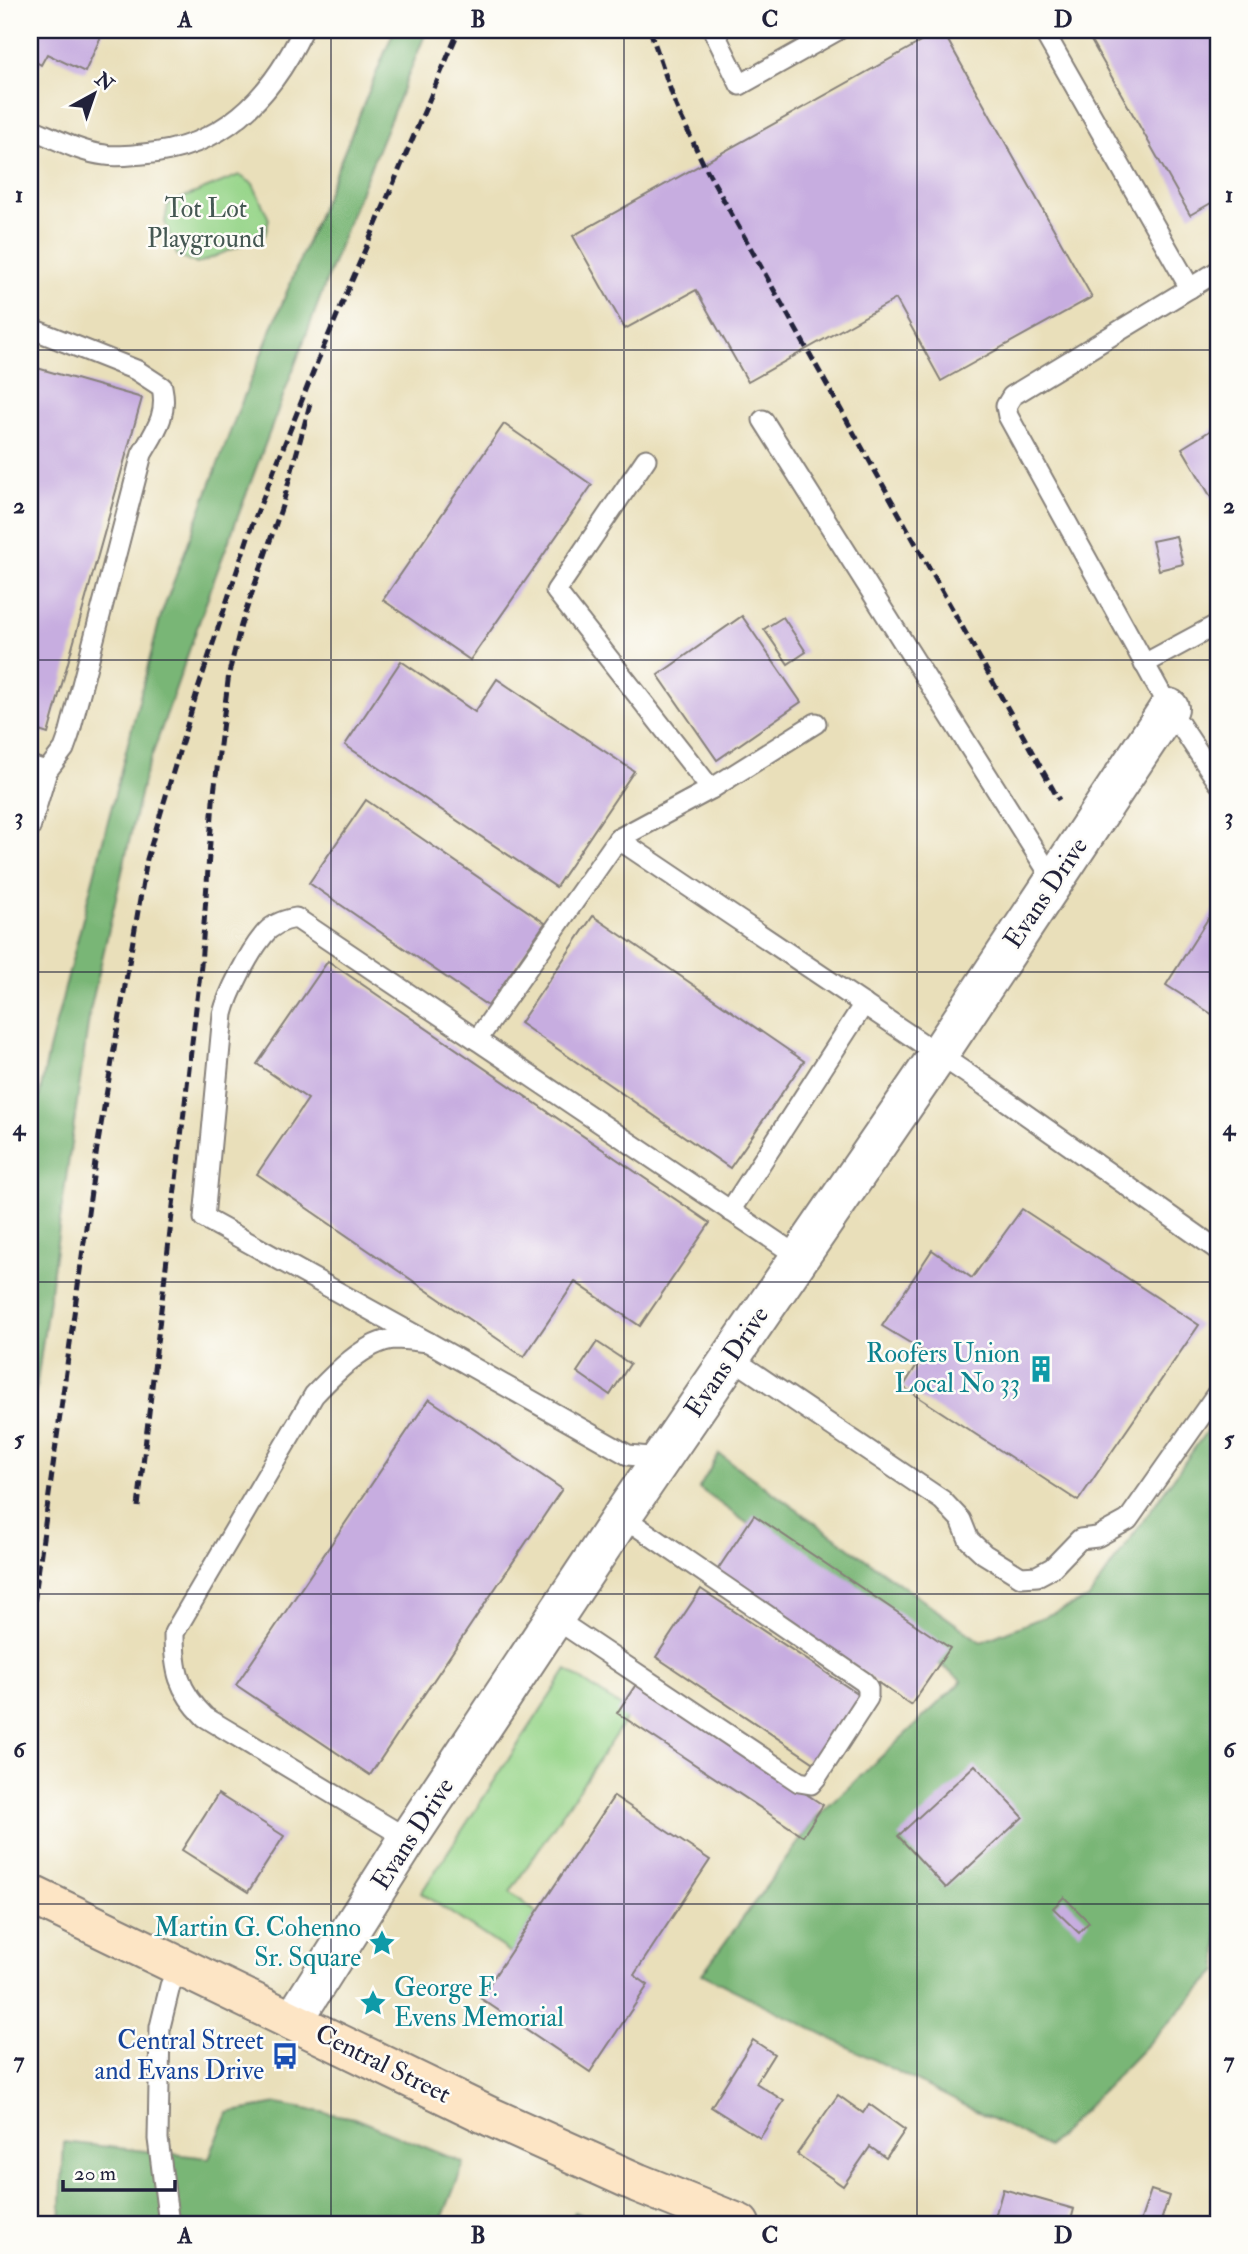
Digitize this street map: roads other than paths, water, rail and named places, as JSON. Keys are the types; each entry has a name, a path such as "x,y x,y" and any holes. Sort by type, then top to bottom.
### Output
{"main road":[{"name":"Central Street","path":"30,1894 491,2117 638,2183 740,2224"}],"street":[{"name":"Evans Drive","path":"293,2021 408,1839 622,1516 939,1054 1169,708"}],"lane":[{"path":"30,128 81,149 105,155 162,153 186,147 225,128 255,104 292,52 303,30"},
{"path":"713,30 740,85 838,30"},
{"path":"1043,30 1190,288"},
{"path":"1218,271 1012,396 1006,406 1008,416 1144,664 1169,708 1218,782"},
{"path":"30,328 136,370 162,387 165,400 164,415 142,454 69,735 64,749 38,769 30,828"},
{"path":"763,420 1054,881"},
{"path":"646,459 556,591 711,789"},
{"path":"1144,664 1218,624"},
{"path":"477,1040 618,839 711,789 816,723"},
{"path":"618,839 939,1054 1218,1250"},
{"path":"661,1458 628,1455 204,1219 223,1014 227,999 263,935 285,919 296,918 799,1257"},
{"path":"730,1211 864,1004"},
{"path":"408,1839 205,1717 189,1702 179,1682 174,1656 174,1633 314,1395 341,1368 370,1348 392,1339 428,1342"},
{"path":"730,1357 942,1500 961,1520 969,1540 1021,1577 1037,1576 1052,1568 1080,1539 1097,1537 1128,1520 1218,1392"},
{"path":"554,1618 799,1782 811,1784 816,1778 868,1698 868,1688 864,1682 622,1516"},
{"path":"169,2224 158,2139 160,2027 170,1986 179,1966"}],"railway":[{"path":"30,1632 97,1148 147,859 197,692 251,528 318,360 459,30"},
{"path":"650,30 676,106 703,163 1059,800"},
{"path":"138,1507 201,965 213,801 229,673 241,625 283,503 310,404"}],"place":[{"name":"Roofers Union Local No 33","path":"1041,1369"},
{"name":"Martin G. Cohenno Sr. Square","path":"382,1943"},
{"name":"George F. Evens Memorial","path":"373,2003"},
{"name":"Central Street and Evans Drive","path":"285,2056"}],"park label":[{"name":"Tot Lot Playground","path":"206,224"}]}
